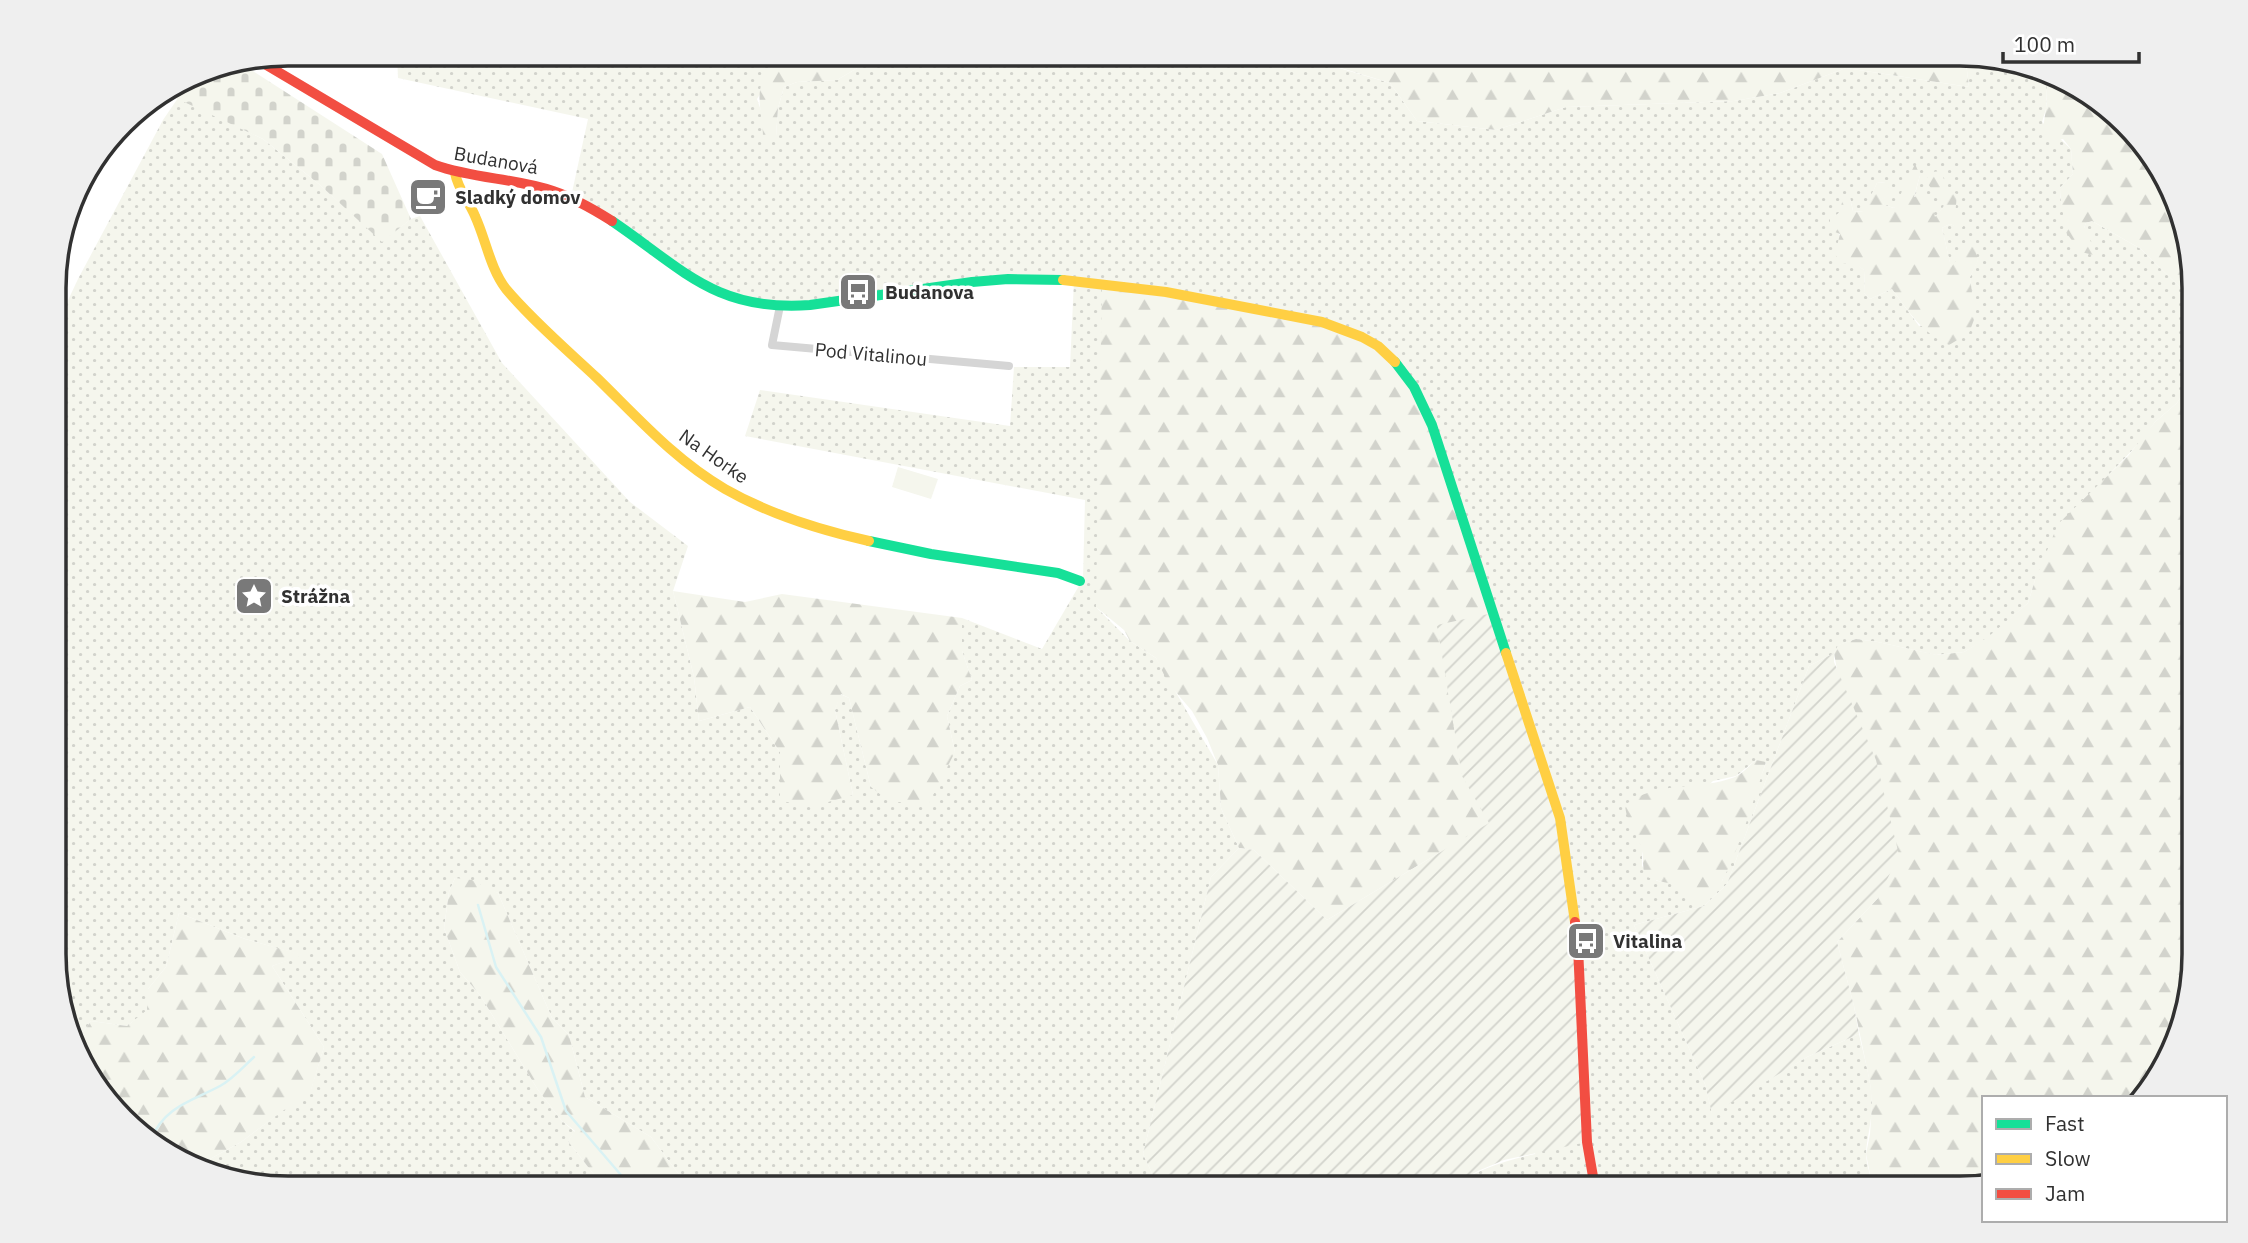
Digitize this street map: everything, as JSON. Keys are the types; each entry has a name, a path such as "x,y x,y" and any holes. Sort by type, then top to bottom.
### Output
{"street":[{"name":"Budanová","path":"271,68 406,150 455,173 532,183 571,197 594,209 698,283 738,300 780,306 807,305 1008,279 1074,280 1155,290 1344,328 1378,346 1397,363 1413,384 1432,425 1560,818 1578,947 1587,1142 1593,1176"},
{"name":"Na Horke","path":"455,173 457,186 476,216 492,265 505,288 665,444 724,488 779,513 870,541 921,552 1058,573 1080,581"},
{"name":"Pod Vitalinou","path":"780,306 772,345 1009,366"}],"green space":[{"path":"398,67 778,67 757,99 764,119 763,139 776,136 778,108 784,87 797,82 837,80 859,67 1336,67 1390,83 1417,121 1496,130 1566,107 1734,101 1780,93 1846,68 1969,87 1967,67 1988,68 2047,85 2046,109 2042,122 2071,149 2073,174 2060,188 2061,202 2068,216 2084,228 2086,223 2092,221 2141,249 2182,289 2182,395 2097,487 2035,580 2028,603 1988,638 1964,652 1936,655 1856,639 1839,645 1834,653 1809,666 1727,884 1704,906 1634,925 1705,1084 1712,1113 1807,1057 1859,1034 1872,1096 1866,1155 1870,1176 1468,1176 1535,1154 1578,947 1096,607 1130,641 1156,658 1218,765 1221,808 1239,848 1211,877 1143,1154 1153,1176 680,1176 651,1137 585,1097 569,1035 552,1018 498,893 455,878 449,892 444,928 460,972 480,995 538,1090 562,1121 575,1132 568,1141 595,1176 260,1175 207,1161 241,1142 311,1089 324,1047 272,966 302,955 245,939 179,913 166,967 148,989 148,1010 127,1026 91,1021 82,1035 68,983 67,954 67,302 163,120 178,98 263,139 320,185 382,241 411,219 420,216 502,363 630,502 688,546 673,591 694,677 699,721 750,707 780,752 780,801 853,795 835,710 840,694 849,698 871,787 955,752 947,716 960,686 972,680 962,651 962,618 1042,649 1083,579 1085,500 745,436 760,390 1010,426 1014,367 1070,367 1074,280 1008,279 807,305 726,296 571,197 588,119 398,78","holes":["1920,175 1914,198 1935,218 1944,206 1961,228 1950,224 1942,228 1951,268 1978,260 1970,277 1974,317 1919,326 1892,289 1870,299 1864,293 1865,271 1850,253 1830,220 1850,198 1853,211 1864,212 1877,183 1885,182 1891,194 1881,199 1884,205 1894,208","1756,760 1766,763 1722,881 1682,889 1669,882 1657,881 1642,866 1642,848 1713,781 1736,776"]},
{"path":"775,67 859,67 837,80 797,82 784,87 778,108 776,136 771,142 763,140 760,98 760,88"},
{"path":"1338,67 1960,67 1967,67 1969,87 1846,68 1780,93 1734,101 1566,107 1496,130 1417,121 1390,83"},
{"path":"251,70 382,154 411,219 382,242 320,185 263,139 175,98 217,78"},
{"path":"2047,85 2083,104 2106,122 2144,165 2159,190 2174,231 2182,289 2141,249 2092,221 2086,223 2084,228 2098,256 2081,252 2064,230 2060,188 2073,174 2071,149 2063,139 2050,142 2047,137 2044,130"},
{"path":"1915,164 1920,175 1914,197 1927,194 1935,217 1944,206 1925,180 1932,172 1941,171 1948,191 1957,194 1955,216 1964,225 1961,229 1950,224 1942,228 1951,267 1973,239 1978,261 1970,277 1975,317 1969,333 1949,345 1924,328 1892,289 1870,299 1864,293 1865,271 1855,263 1841,264 1835,254 1840,234 1830,230 1830,219 1839,213 1843,199 1850,198 1853,211 1863,212 1877,183 1886,182 1892,194 1882,199 1884,205 1894,208"},
{"path":"1102,283 1362,335 1413,385 1493,613 1437,626 1462,776 1489,823 1327,920 1254,850 1239,848 1221,808 1218,765 1192,711 1168,683 1156,658 1130,641 1124,630 1096,607"},
{"path":"2182,395 2182,954 2180,983 2165,1039 2144,1078 2130,1096 1982,1096 1982,1175 1870,1176 1866,1154 1872,1104 1870,1083 1837,942 1878,898 1834,653 1838,645 1856,639 1937,655 1964,652 1988,637 2028,603 2058,524 2128,456 2155,422"},
{"path":"898,467 938,479 931,499 892,487"},
{"path":"673,591 745,602 782,594 962,618 962,651 972,680 960,686 947,716 955,752 928,805 889,801 871,787 849,698 841,694 835,710 853,795 814,806 780,801 780,752 750,707 699,721 694,677"},
{"path":"1493,613 1557,808 1570,875 1587,1142 1504,1160 1469,1176 1153,1176 1143,1154 1211,877 1239,848 1254,850 1327,920 1489,823 1462,776 1437,625"},
{"path":"1834,653 1834,662 1876,760 1899,855 1878,898 1837,942 1859,1034 1807,1057 1712,1114 1705,1084 1634,925 1704,906 1727,884 1809,666"},
{"path":"1756,760 1766,762 1743,833 1720,885 1712,895 1693,906 1677,886 1645,876 1641,847 1625,805 1651,792 1735,777"},
{"path":"455,878 472,880 498,893 552,1018 569,1035 585,1097 651,1137 680,1176 595,1176 568,1141 575,1131 562,1121 538,1090 480,995 460,972 444,928 449,892"},
{"path":"179,913 245,939 304,955 272,966 324,1047 311,1090 241,1142 207,1161 165,1139 122,1101 96,1066 82,1035 91,1021 127,1026 147,1010 148,989 166,967"}],"waterway":[{"path":"478,905 496,967 541,1037 566,1111 622,1176"},
{"path":"155,1131 172,1112 225,1083 254,1057"}],"traffic: fast":[{"path":"612,221 702,284 749,302 810,305 972,282 1008,279 1063,280"},
{"path":"1395,362 1414,387 1432,425 1506,653"},
{"path":"869,541 931,554 1058,573 1080,581"}],"traffic: slow":[{"path":"455,173 479,225 496,272 506,289 538,324 674,452 707,478 759,506 813,526 869,541"},
{"path":"1063,280 1166,292 1322,322 1362,337 1378,346 1395,362"},
{"path":"1506,653 1560,818 1575,922"}],"traffic: jam":[{"path":"271,68 435,165 553,191 612,221"},
{"path":"1575,922 1587,1142 1593,1176"}],"place":[{"name":"Sladký domov","path":"428,197"},
{"name":"Budanova","path":"858,292"},
{"name":"Strážna","path":"254,596"},
{"name":"Vitalina","path":"1586,941"}]}
